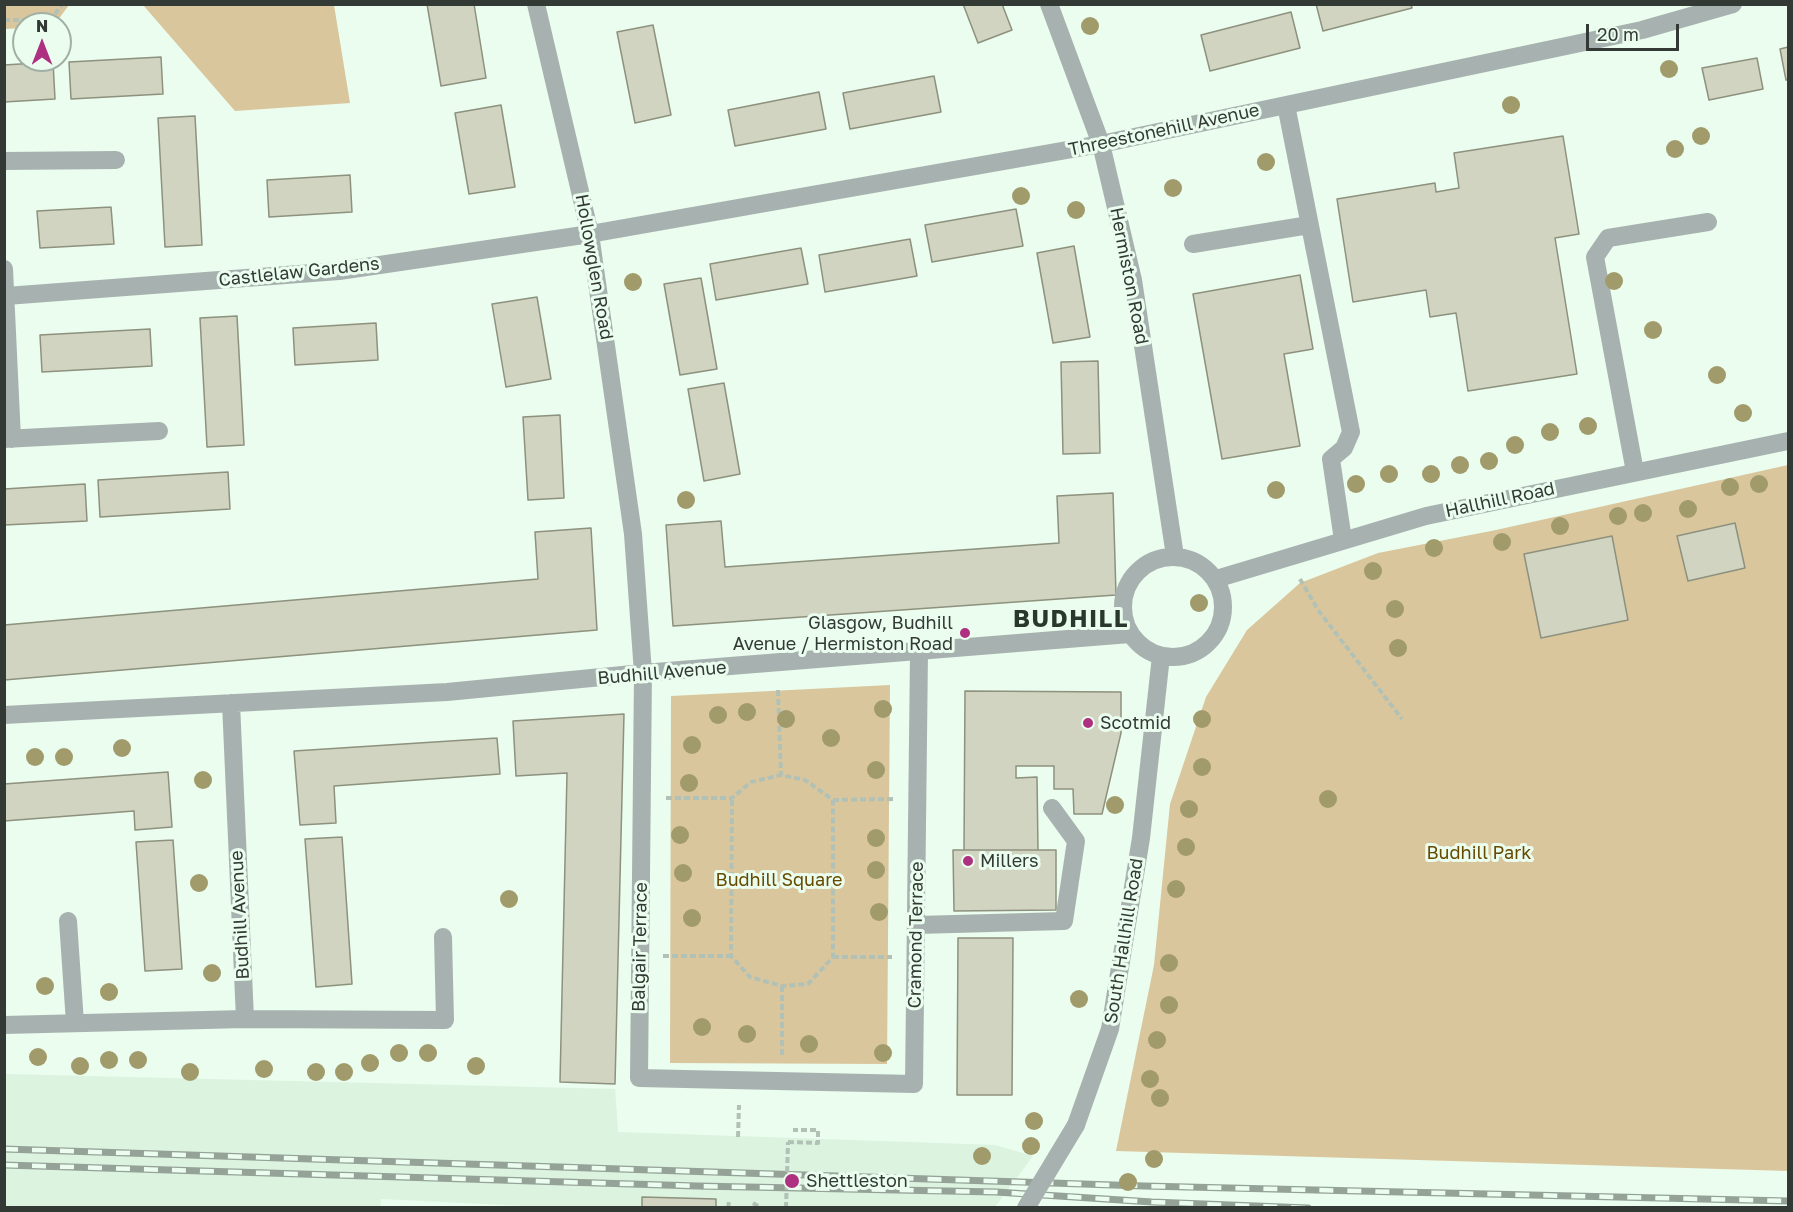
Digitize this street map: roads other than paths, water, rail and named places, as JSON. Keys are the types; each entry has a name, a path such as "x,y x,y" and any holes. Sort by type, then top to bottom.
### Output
{"street":[{"name":"Hollowglen Road","path":"536,4 590,234 633,534 643,673"},
{"name":"Hermiston Road","path":"1049,4 1101,144 1133,280 1175,556"},
{"name":"Threestonehill Avenue","path":"590,234 1101,144 1642,30 1733,4"},
{"path":"1286,105 1351,432 1344,448 1331,459 1343,540"},
{"path":"4,162 116,160"},
{"path":"1635,472 1595,257 1608,238 1708,222"},
{"path":"1193,244 1309,225"},
{"name":"Castlelaw Gardens","path":"6,296 339,270 590,234"},
{"path":"4,269 8,439 159,431"},
{"name":"Hallhill Road","path":"1216,579 1426,516 1788,441"},
{"path":"1175,556 1193,561 1216,579 1224,601 1216,634 1192,654 1180,657 1161,656 1144,649 1130,634 1122,608 1131,578 1152,561 1175,556"},
{"name":"Budhill Avenue","path":"4,715 447,692 643,673 919,653 1130,634"},
{"name":"Cramond Terrace","path":"782,1080 914,1084 919,653"},
{"name":"South Hallhill Road","path":"1026,1208 1076,1125 1110,1029 1141,838 1161,656"},
{"name":"Balgair Terrace","path":"643,673 639,1078 782,1080"},
{"name":"Budhill Avenue","path":"231,703 245,1019"},
{"path":"917,925 1064,921 1076,841 1052,808"},
{"path":"68,921 75,1023"},
{"path":"4,1025 245,1019 445,1020 443,937"}],"railway":[{"path":"4,1149 1144,1186 1788,1201"},
{"path":"4,1165 697,1186 996,1192 1152,1202 1308,1208"}],"place":[{"name":"Glasgow, Budhill Avenue / Hermiston Road","path":"965,633"},
{"name":"Scotmid","path":"1088,723"},
{"name":"Millers","path":"968,861"},
{"name":"Shettleston","path":"792,1181"}],"district":[{"name":"BUDHILL","path":"1071,619"}],"park label":[{"name":"Budhill Park","path":"1479,853"},
{"name":"Budhill Square","path":"779,880"}]}
